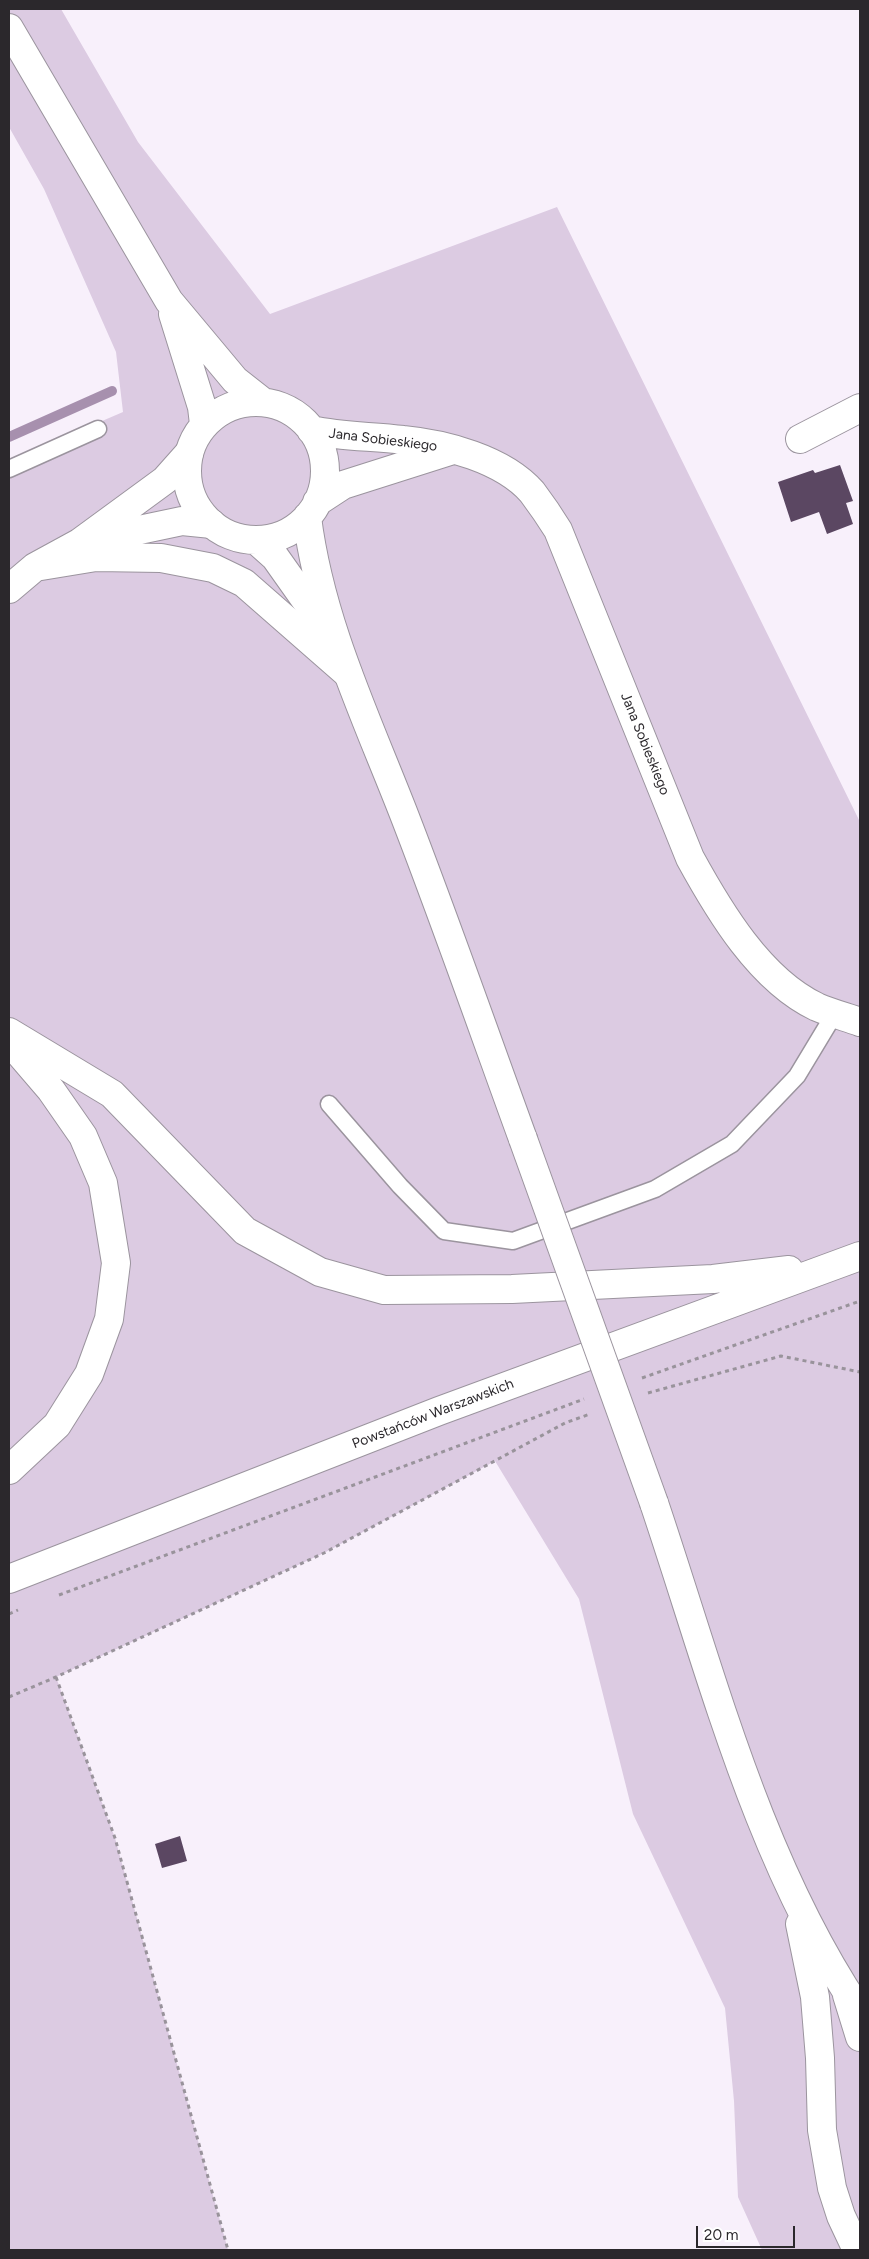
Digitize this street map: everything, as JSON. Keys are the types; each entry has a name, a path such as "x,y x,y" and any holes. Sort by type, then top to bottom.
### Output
{"main road":[{"path":"9,28 169,301 235,380 263,402"},
{"path":"169,301 202,407 204,424"},
{"path":"263,402 284,407 302,419 311,430 322,452 325,469 323,486 312,509 295,528 279,536 256,540 232,536 212,524 196,507 188,485 186,463 192,442 204,424 221,410 241,403 263,402"},
{"path":"800,439 860,408"},
{"name":"Jana Sobieskiego","path":"311,430 335,436 404,440 454,450 497,465 531,491 558,530 690,858 709,893 728,923 762,965 816,1006 860,1022"},
{"name":"Jana Sobieskiego","path":"312,509 343,485 454,450"},
{"path":"9,589 35,567 79,543 166,480 189,453"},
{"path":"312,509 311,544 336,643 406,819 523,1139 654,1503 746,1782 794,1898 844,1989 860,2012"},
{"path":"79,543 182,522 212,524"},
{"path":"256,540 275,557 336,643"},
{"path":"35,567 105,557 161,558 213,568 244,583 348,674"},
{"path":"9,1032 112,1094 245,1231 320,1272 384,1290 512,1289 713,1279 830,1266"},
{"path":"9,1041 51,1090 83,1136 103,1183 116,1263 109,1319 89,1374 57,1425 9,1470"},
{"name":"Powstańców Warszawskich","path":"9,1579 439,1411 860,1256"},
{"path":"794,1898 815,1997 820,2058 822,2130 832,2188 841,2216 857,2250"},
{"path":"844,1989 860,2037"}],"lane":[{"path":"9,469 98,429"},
{"path":"329,1104 400,1186 444,1231 513,1241 655,1189 732,1144 797,1076 835,1013"}],"path":[{"path":"640,1378 860,1301"},
{"path":"646,1394 663,1387 781,1356 860,1372"},
{"path":"55,1597 586,1398"},
{"path":"9,1696 56,1677 324,1553 565,1423 592,1413"},
{"path":"9,1614 27,1607"},
{"path":"56,1677 114,1838 228,2250"}],"shaded area":[{"path":"9,9 61,9 138,142 270,314 557,207 860,822 860,2250 762,2250 738,2197 734,2101 725,2008 633,1814 579,1599 495,1461 324,1553 56,1677 115,1838 228,2250 9,2250 9,461 123,412 116,352 44,189 9,127"}],"building":[{"path":"840,465 853,501 846,503 853,524 827,534 819,512 791,522 778,482 813,470 815,473"},
{"path":"180,1836 187,1861 162,1868 155,1844"}],"waterway":[{"path":"9,437 112,391"}]}
